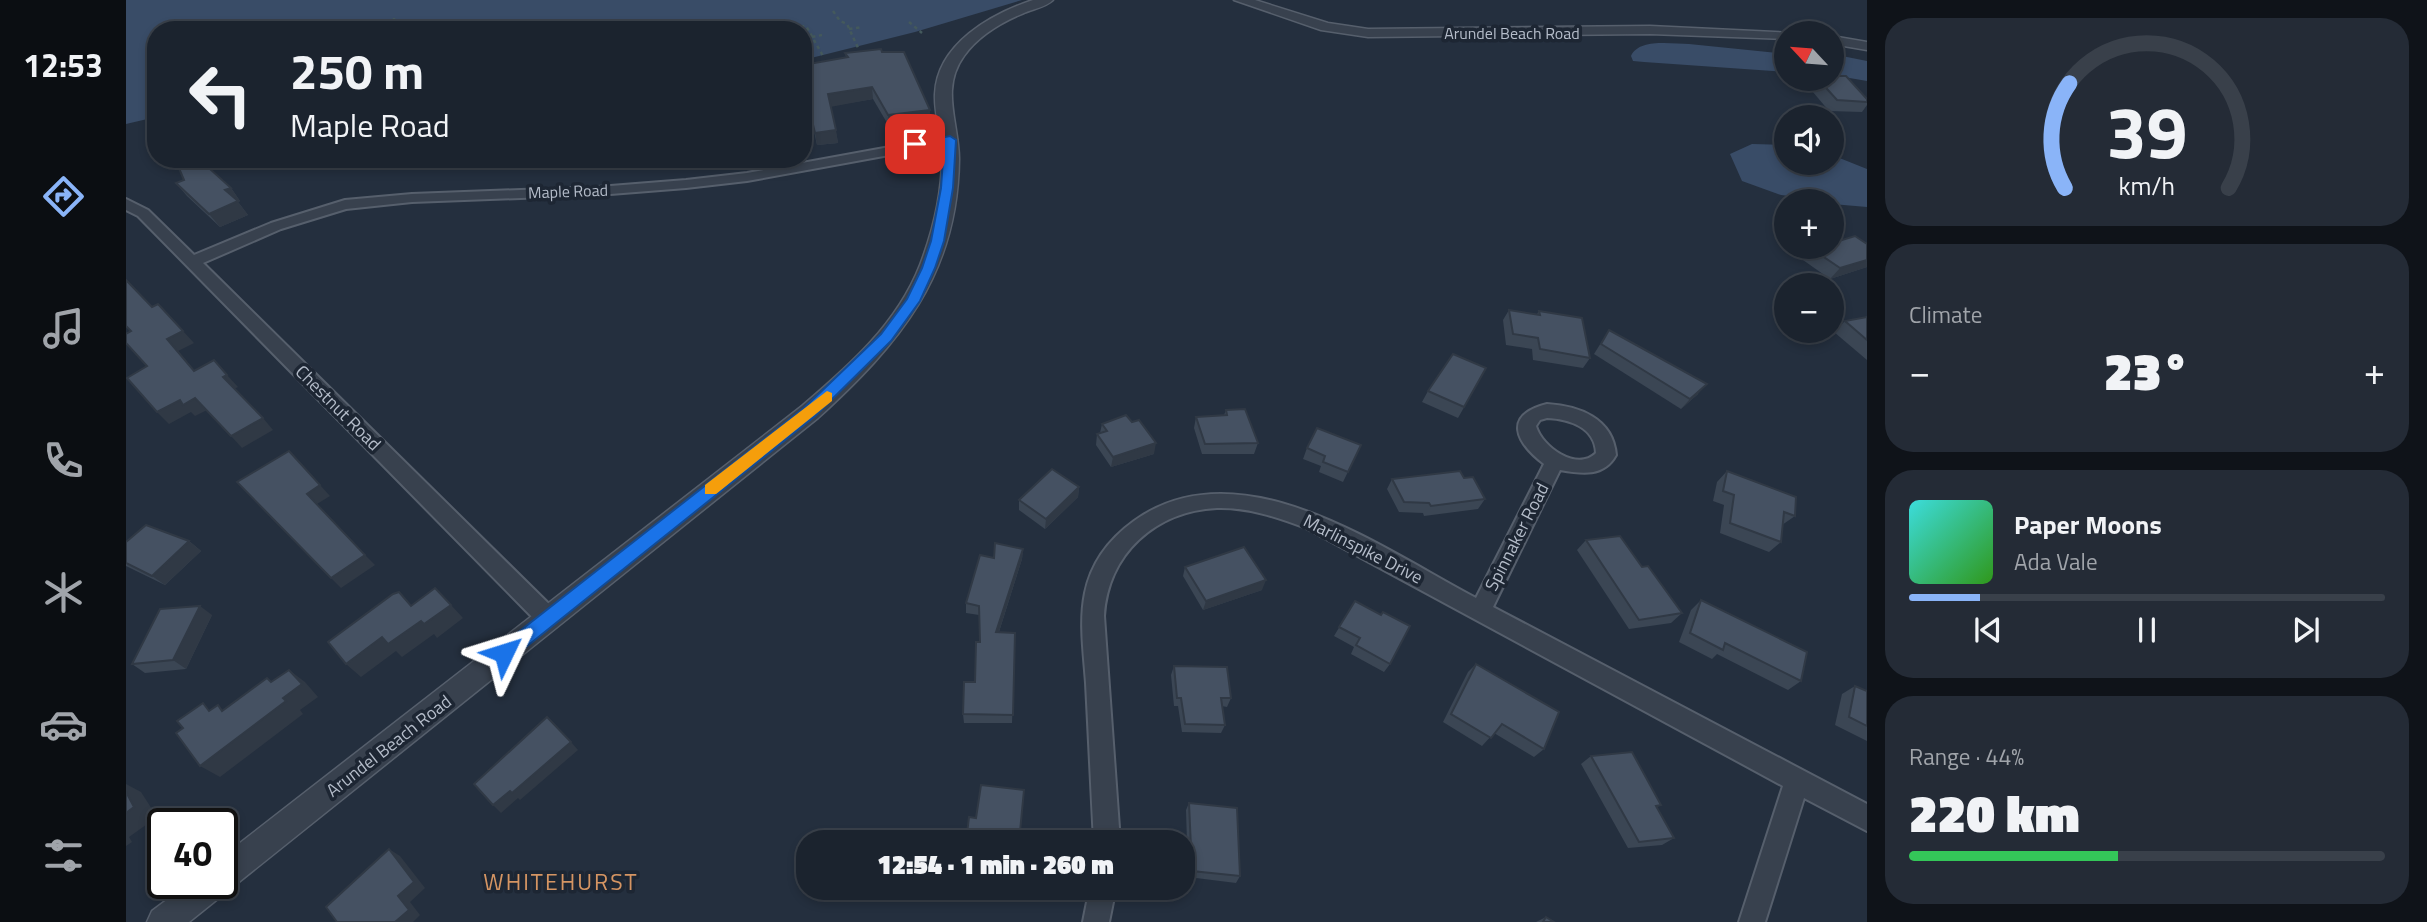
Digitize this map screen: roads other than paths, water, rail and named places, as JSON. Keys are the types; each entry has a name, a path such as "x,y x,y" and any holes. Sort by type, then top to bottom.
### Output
{"street":[{"name":"Arundel Beach Road","path":"238,864 442,705 547,617 810,412 886,337 913,301 929,268 937,241 947,188 950,140 942,103 943,87 953,64 979,32 992,23 1046,0"},
{"name":"Arundel Beach Road","path":"1241,0 1326,27 1368,33 1568,33 1650,30 1774,35"},
{"path":"1844,42 1867,46"},
{"name":"Maple Road","path":"812,165 950,140"},
{"name":"Maple Road","path":"192,262 276,226 345,205 412,198 598,191 686,184 796,168"},
{"name":"Chestnut Road","path":"126,204 143,213 547,617"},
{"name":"Spinnaker Road","path":"1480,611 1555,462"},
{"name":"Marlinspike Drive","path":"1106,830 1093,602 1105,564 1122,542 1152,517 1179,505 1213,500 1245,501 1277,508 1313,522 1867,818"},
{"path":"1752,922 1797,781"},
{"path":"163,922 193,899"},
{"path":"1096,922 1100,900"}],"water":[{"path":"126,0 1022,0 915,32 812,58 812,21 147,21 147,119 126,124"},
{"path":"1665,43 1774,53 1774,71 1633,61 1631,56 1635,50 1648,44"},
{"path":"1844,56 1867,61 1867,81 1844,77"},
{"path":"1752,144 1774,145 1774,175 1844,175 1844,160 1867,169 1867,207 1844,205 1844,189 1774,189 1774,192 1742,181 1730,154"}],"district":[{"name":"WHITEHURST","path":"561,882"}]}
